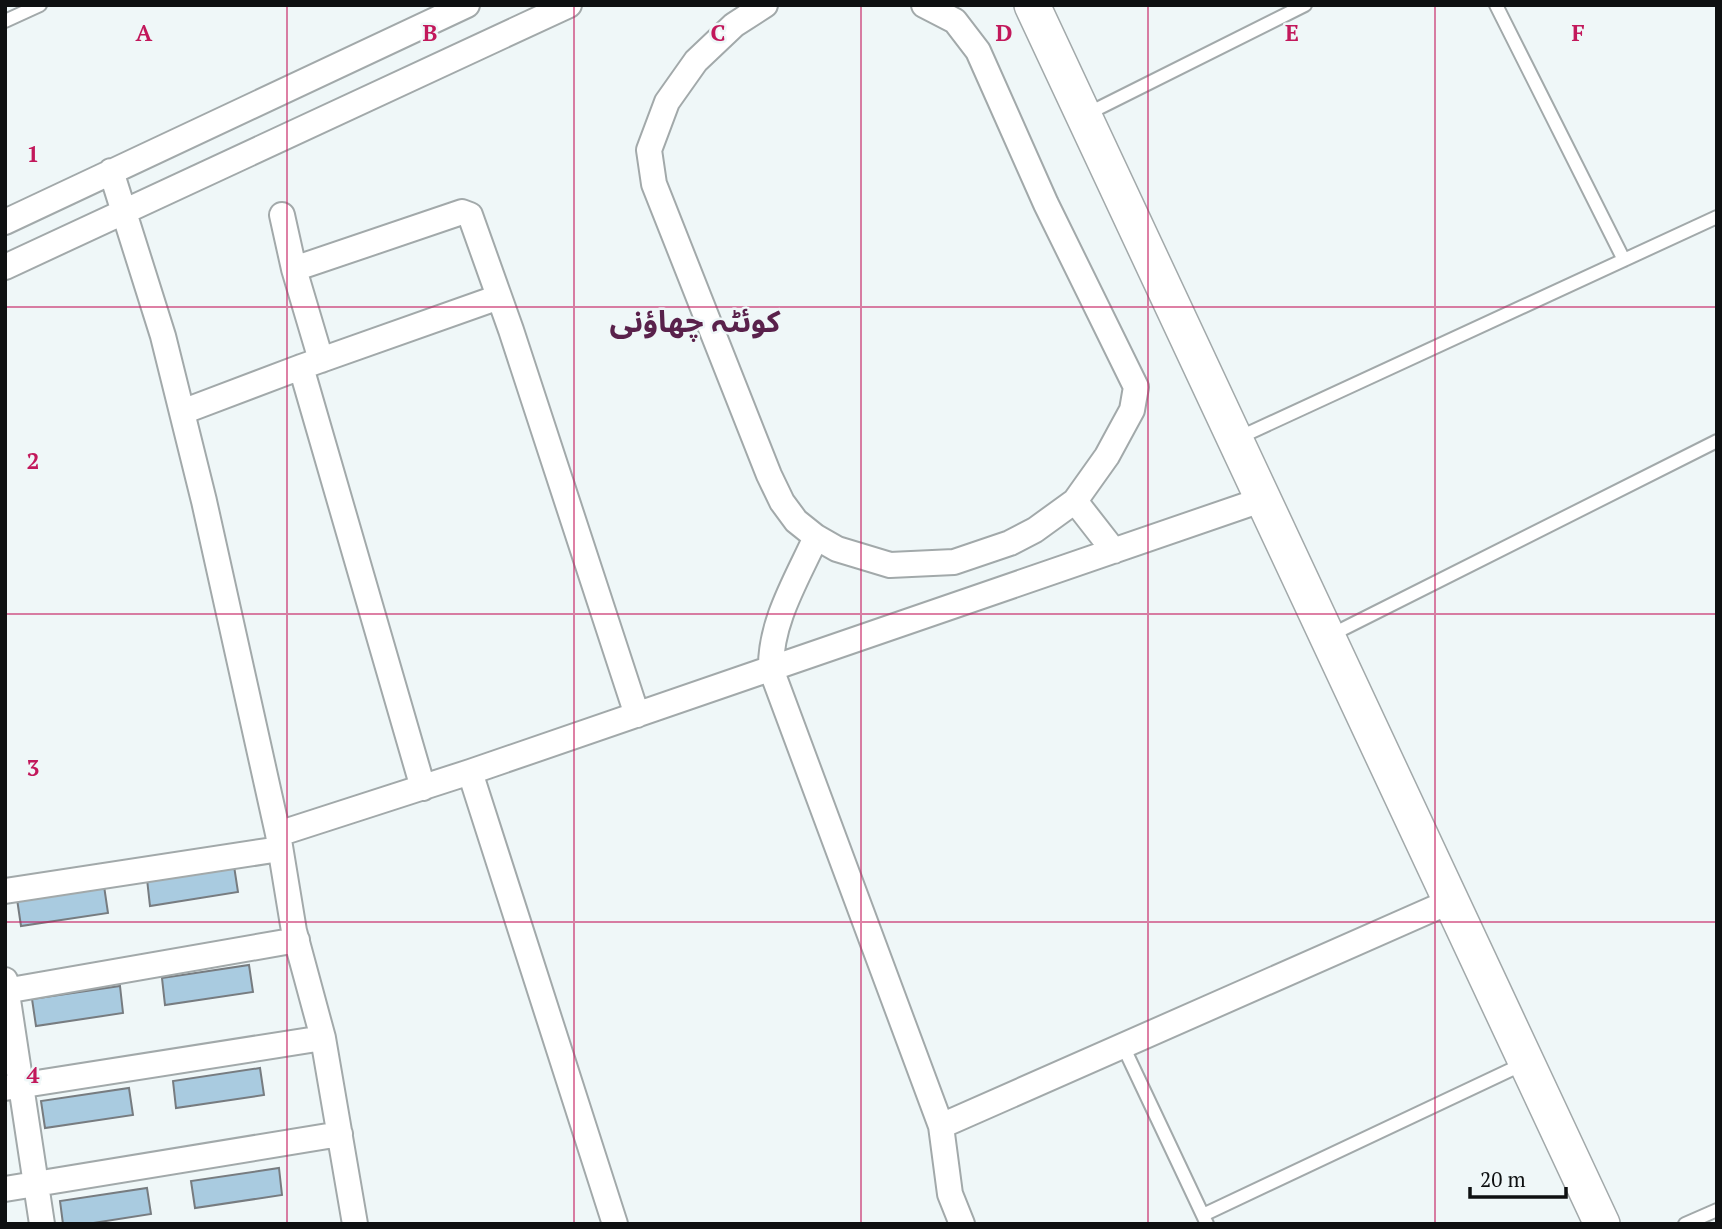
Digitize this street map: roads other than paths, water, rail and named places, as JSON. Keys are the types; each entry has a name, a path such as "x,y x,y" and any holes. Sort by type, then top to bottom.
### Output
{"main road":[{"path":"1032,5 1602,1224"}],"street":[{"path":"5,222 467,5"},
{"path":"5,267 569,5"},
{"path":"765,5 734,25 696,61 667,102 649,150 653,184 782,502 796,521 816,537 838,549 890,565 954,562 1010,543 1035,530 1075,501 1107,457 1132,410 1136,387 1046,204 978,51 955,21 924,5"},
{"path":"111,171 163,336 182,412 279,841 297,940 323,1038 355,1224"},
{"path":"294,269 462,212 470,215 637,715"},
{"path":"282,215 311,363 423,788"},
{"path":"182,412 499,297"},
{"path":"5,891 279,841 423,788 1264,499"},
{"path":"1075,501 1114,551"},
{"path":"816,537 780,616 771,652 771,669 941,1126 950,1194 962,1224"},
{"path":"470,772 615,1224"},
{"path":"941,1126 1451,901"},
{"path":"42,1224 36,1184 13,1087 6,987 297,940"},
{"path":"13,1087 323,1038"},
{"path":"5,1189 340,1134"}],"lane":[{"path":"5,21 40,5"},
{"path":"1084,116 1305,5"},
{"path":"1496,5 1624,260"},
{"path":"1235,439 1717,217"},
{"path":"1328,636 1717,441"},
{"path":"1123,1046 1205,1219 1527,1062"},
{"path":"1685,1224 1717,1210"}],"district":[{"name":"کوئٹہ چھاؤنی","path":"695,321"}]}
